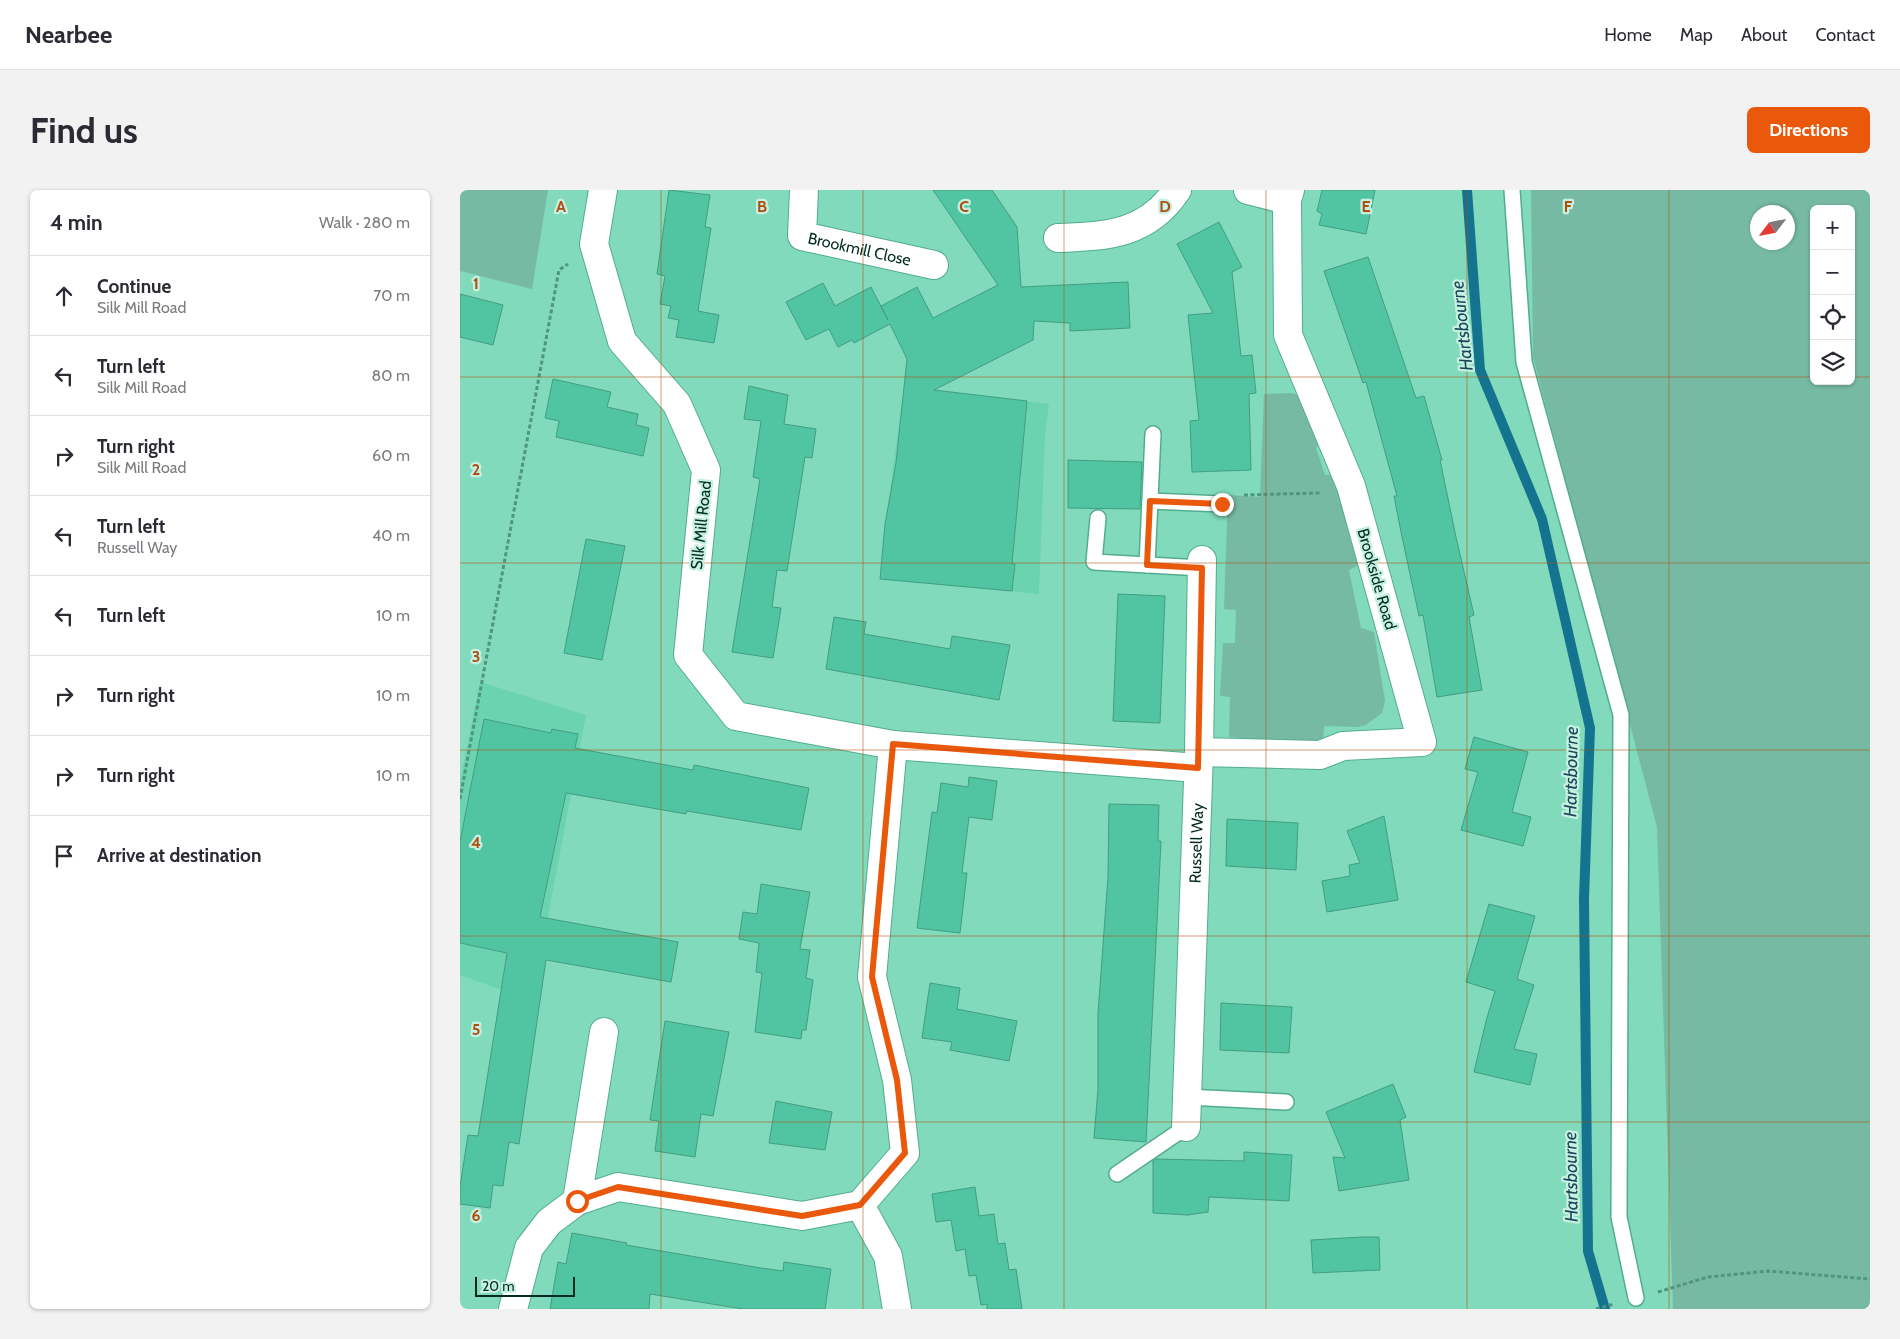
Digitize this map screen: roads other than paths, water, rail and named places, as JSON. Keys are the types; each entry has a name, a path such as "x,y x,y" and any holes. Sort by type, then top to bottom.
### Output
{"street":[{"name":"Silk Mill Road","path":"603,190 594,244 622,341 677,404 706,470 688,655 736,716 893,744 1199,760"},
{"name":"Brookmill Close","path":"804,190 802,236 934,265"},
{"path":"1058,238 1106,236 1132,228 1160,211 1177,190"},
{"name":"Brookside Road","path":"1199,760 1320,754 1343,746 1422,742 1351,486 1288,334 1288,195 1248,190"},
{"name":"Russell Way","path":"1186,1127 1199,760 1202,564"},
{"path":"513,1309 529,1248 549,1222 577,1201 618,1187 802,1216 860,1205 905,1153 897,1080 872,977 893,744"},
{"path":"577,1201 604,1032"},
{"path":"860,1205 888,1256 898,1309"}],"lane":[{"path":"1512,190 1524,362 1621,715 1619,1217 1636,1298"},
{"path":"1147,565 1153,434"},
{"path":"1150,501 1222,504"},
{"path":"1098,518 1094,562 1147,565 1202,564"},
{"path":"1187,1097 1286,1102"},
{"path":"1118,1174 1186,1127"}],"waterway":[{"name":"Hartsbourne","path":"1467,190 1480,370 1542,519 1590,728 1584,899 1588,1251 1605,1309"}]}
